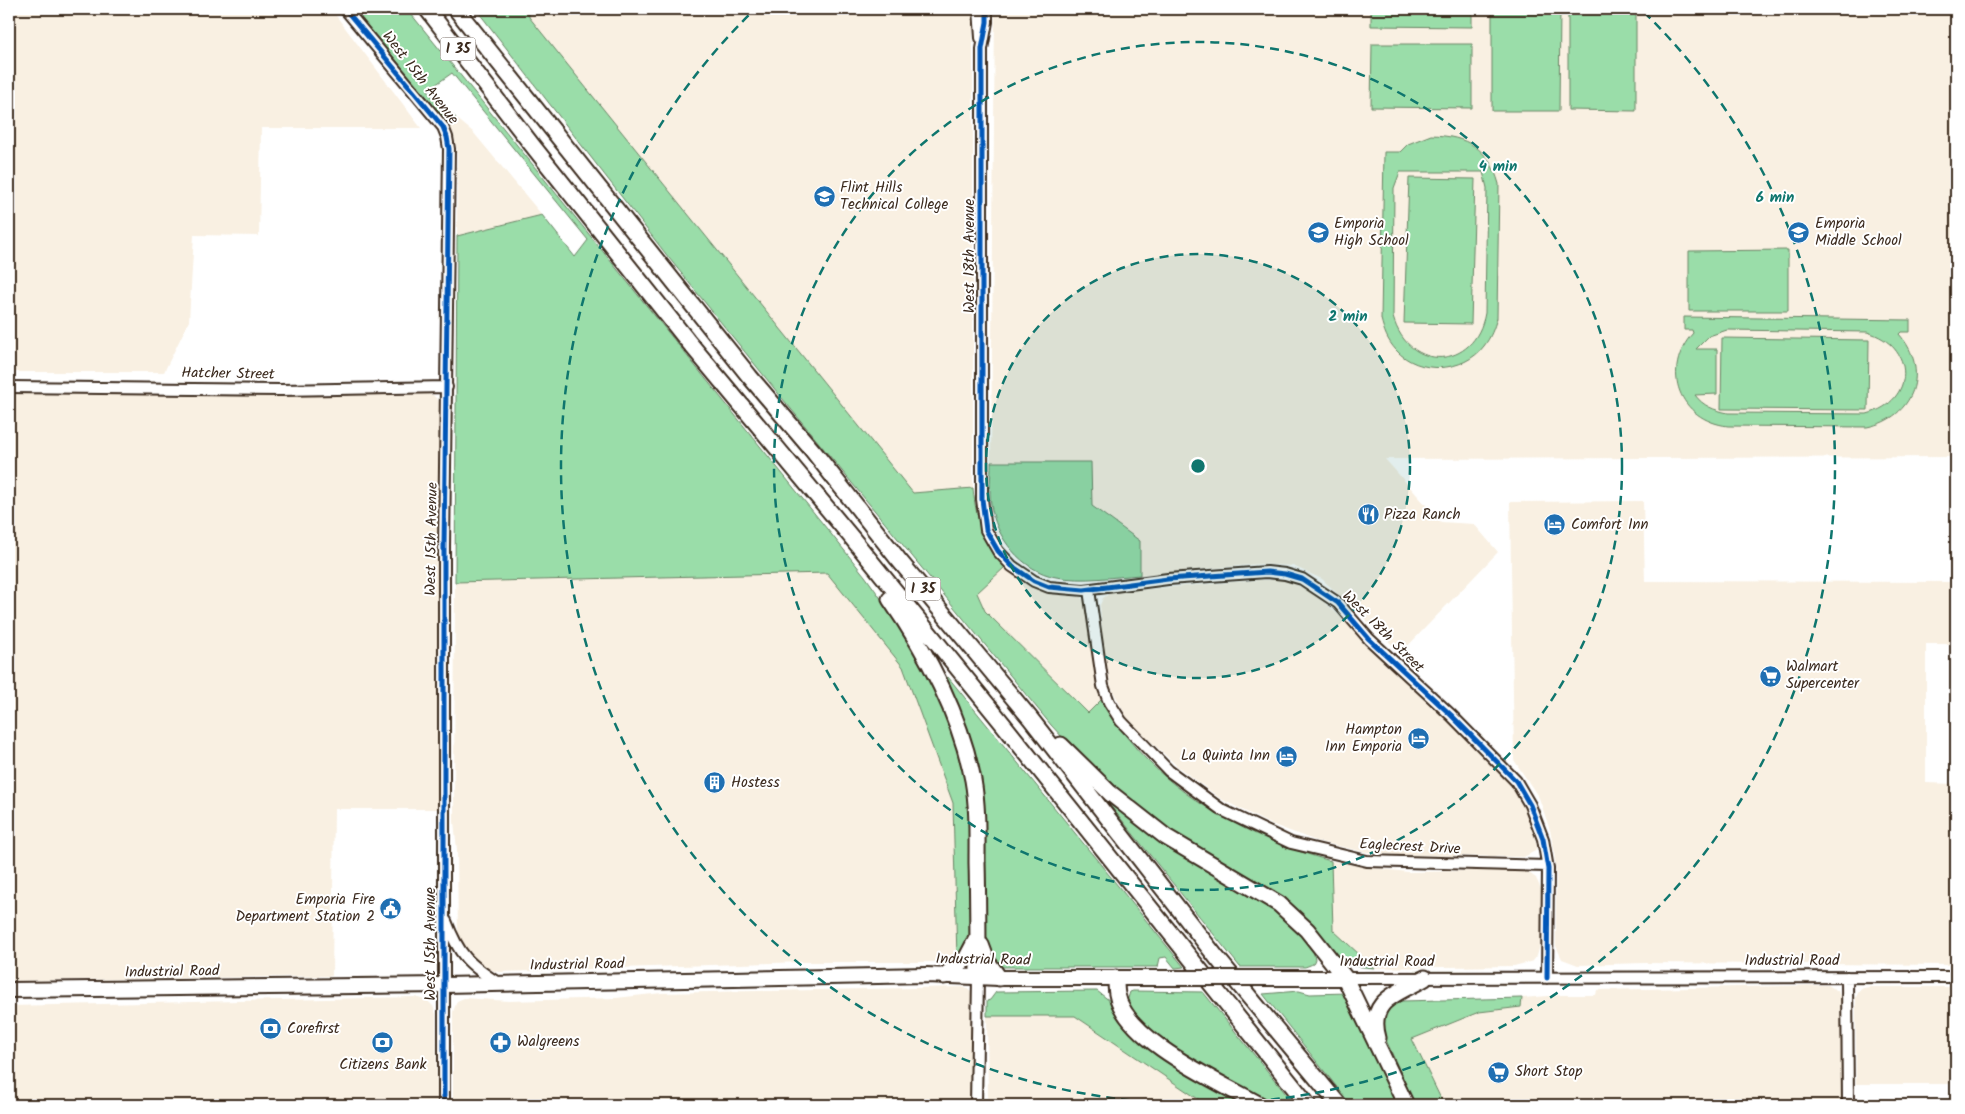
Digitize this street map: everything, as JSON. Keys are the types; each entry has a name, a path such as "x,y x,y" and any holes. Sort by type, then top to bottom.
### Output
{"highway":[{"path":"415,9 489,89"},
{"name":"I 35","path":"427,9 686,340 852,538 1308,1105"},
{"name":"I 35","path":"456,9 750,377 813,451 898,559 1030,718 1217,958 1339,1105"},
{"path":"469,9 508,72"},
{"path":"852,538 931,666 943,688 960,734 973,780 977,813 978,977"},
{"path":"1030,718 1110,793 1166,837 1279,904 1307,930 1345,978 1406,1105"},
{"path":"944,976 966,959 978,936"},
{"path":"978,936 987,961 999,978"},
{"path":"1116,978 1117,995 1124,1011 1138,1029 1170,1055 1260,1105"},
{"path":"1383,1056 1375,1029 1375,1014 1382,1003 1425,978"}],"main road":[{"name":"Industrial Road","path":"9,990 444,985 944,976 999,978 1345,978"}],"street":[{"name":"West 15th Avenue","path":"345,9 443,127 449,149 444,529 444,1105"},
{"name":"West 18th Avenue","path":"979,9 982,43 982,504"},
{"name":"West 18th Avenue","path":"982,43 987,22 987,9"},
{"name":"Hatcher Street","path":"9,387 281,390 447,387"},
{"name":"West 18th Street","path":"982,504 986,530 998,551 1012,566 1034,581 1049,587 1089,590 1168,579 1267,572 1302,579 1338,603 1369,639 1451,715 1516,781 1530,805 1543,839 1547,866 1547,978"},
{"name":"Eaglecrest Drive","path":"1089,590 1101,676 1109,702 1121,721 1169,771 1222,810 1290,843 1367,861 1547,866"},
{"path":"444,915 456,946 466,960 472,967 498,983"},
{"path":"976,1105 978,977"},
{"path":"1847,977 1848,1105"},
{"name":"Industrial Road","path":"1345,978 1956,977"}],"shaded area":[{"path":"9,9 331,9 421,128 261,128 259,236 194,235 189,321 164,372 9,372"},
{"name":"Flint Hills Technical College","path":"529,9 973,9 973,488 913,493 529,17"},
{"name":"Emporia High School","path":"995,9 1956,9 1956,457 1385,459 1441,522 1474,524 1498,552 1401,653 1322,579 1293,566 1259,564 1140,575 1140,541 1092,506 991,462"},
{"path":"456,118 473,132 542,215 457,236 457,150 454,135 449,124"},
{"path":"9,390 420,393 433,395 439,401 441,405 437,809 334,809 332,976 9,981"},
{"path":"1643,501 1645,581 1956,582 1956,644 1926,644 1926,783 1956,784 1956,965 1645,963 1578,965 1562,959 1556,946 1556,872 1550,830 1539,798 1514,760 1510,502"},
{"path":"1005,567 1017,577 1040,589 1053,594 1081,597 1088,607 1094,668 1102,699 1088,713 985,611 977,593"},
{"path":"827,573 903,667 953,803 957,960 949,962 804,962 499,972 473,963 458,937 457,850 454,821 455,582"},
{"path":"1259,580 1283,580 1293,583 1310,592 1330,607 1507,777 1517,790 1531,823 1537,846 1535,851 1524,857 1398,855 1365,852 1316,841 1266,822 1221,799 1177,766 1142,733 1126,716 1111,687 1103,644 1100,605 1103,598 1112,592"},
{"path":"1331,861 1408,872 1520,870 1529,873 1536,878 1541,889 1541,942 1537,956 1533,961 1514,966 1374,968 1333,930"},
{"path":"1828,985 1838,991 1841,1000 1845,1105 1444,1105 1412,1039 1479,1012 1521,1007 1522,998 1596,995 1597,990"},
{"path":"963,987 970,990 974,996 974,1105 453,1105 453,1012 457,1001 464,998 509,1001 616,998 662,993"},
{"path":"1956,987 1956,1084 1856,1084 1856,997 1863,988"},
{"path":"415,997 428,1001 433,1006 436,1014 437,1105 9,1105 9,1006"},
{"path":"987,1016 1075,1016 1207,1105 988,1105"}],"green space":[{"path":"354,9 407,9 865,576 901,628 943,708 954,736 969,798 972,936 957,960 953,803 903,667 827,573 455,582 457,236 542,215 575,257 588,240 452,73 428,90 433,98 456,118 449,124"},
{"path":"476,9 529,9 529,17 913,493 973,488 976,511 982,530 1005,567 977,593 985,611 1088,713 1102,699 1137,750 1185,793 1241,827 1271,841 1331,861 1333,930 1374,968 1344,965 1297,910 1273,891 1163,829 1087,764 1051,725 782,398 669,258"},
{"path":"1371,9 1472,9 1472,27 1371,26"},
{"path":"1492,9 1560,9 1559,111 1492,111"},
{"path":"1568,9 1636,9 1636,111 1568,110"},
{"path":"1372,44 1472,44 1472,108 1371,107"},
{"path":"1431,135 1466,141 1483,153 1495,172 1499,184 1497,318 1489,339 1484,346 1465,362 1453,366 1441,368 1428,367 1416,364 1405,358 1390,343 1381,319 1384,152 1400,152 1408,144","holes":["1400,172 1483,172 1487,188 1485,313 1479,332 1469,346 1456,354 1441,357 1427,355 1413,348 1401,335 1393,317 1394,188"]},
{"path":"1409,178 1475,179 1471,324 1404,323"},
{"path":"1788,250 1788,311 1689,311 1689,251"},
{"path":"1684,317 1910,320 1910,332 1901,332 1899,334 1909,348 1914,362 1915,377 1913,391 1906,403 1896,414 1883,422 1867,427 1728,426 1711,422 1697,414 1687,404 1680,391 1677,377 1678,362 1683,347 1693,333 1692,330 1684,330","holes":["1727,330 1867,332 1883,339 1895,349 1904,373 1901,386 1895,398 1883,407 1867,414 1728,413 1709,407 1695,395 1717,394 1717,349 1696,349 1709,336"]},
{"path":"1722,338 1869,340 1868,410 1721,409"},
{"path":"991,462 1091,462 1092,506 1140,541 1140,575 1077,579 1056,577 1032,568 1012,551 998,528 991,504"},
{"path":"948,677 1184,967 1175,968 1166,957 1160,958 1158,967 999,967 996,964 986,936 985,852 982,813 945,680"},
{"path":"1112,801 1270,903 1312,945 1315,959 1313,964 1305,967 1240,967 1109,804"},
{"path":"1097,991 1110,1001 1112,1008 1119,1018 1145,1046 1177,1068 1245,1105 1207,1105 1075,1016 987,1016 987,1001 996,992"},
{"path":"1299,991 1310,994 1348,993 1401,1105 1351,1105 1263,994"},
{"path":"1130,992 1203,992 1295,1105 1266,1105 1184,1058 1132,1016 1127,1001"},
{"path":"1522,998 1521,1007 1479,1012 1412,1039 1444,1105 1415,1105 1382,1031 1384,1011 1396,1001"}],"cycle path":[{"path":"345,9 443,127 449,149 444,547 444,1105"},
{"path":"987,9 987,22 982,49 982,499 986,530 998,551 1012,566 1034,581 1049,587 1084,590 1168,579 1267,572 1285,574 1302,579 1338,603 1369,639 1451,715 1516,781 1530,805 1543,839 1548,869 1547,978"}],"place":[{"name":"Flint Hills Technical College","path":"824,197"},
{"name":"Emporia High School","path":"1318,233"},
{"name":"Emporia Middle School","path":"1799,233"},
{"name":"Pizza Ranch","path":"1368,515"},
{"name":"Comfort Inn","path":"1555,525"},
{"name":"Walmart Supercenter","path":"1770,676"},
{"name":"Hampton Inn Emporia","path":"1418,739"},
{"name":"La Quinta Inn","path":"1286,756"},
{"name":"Hostess","path":"715,783"},
{"name":"Emporia Fire Department Station 2","path":"391,909"},
{"name":"Corefirst","path":"271,1029"},
{"name":"Citizens Bank","path":"383,1042"},
{"name":"Walgreens","path":"501,1042"},
{"name":"Short Stop","path":"1499,1072"}]}
